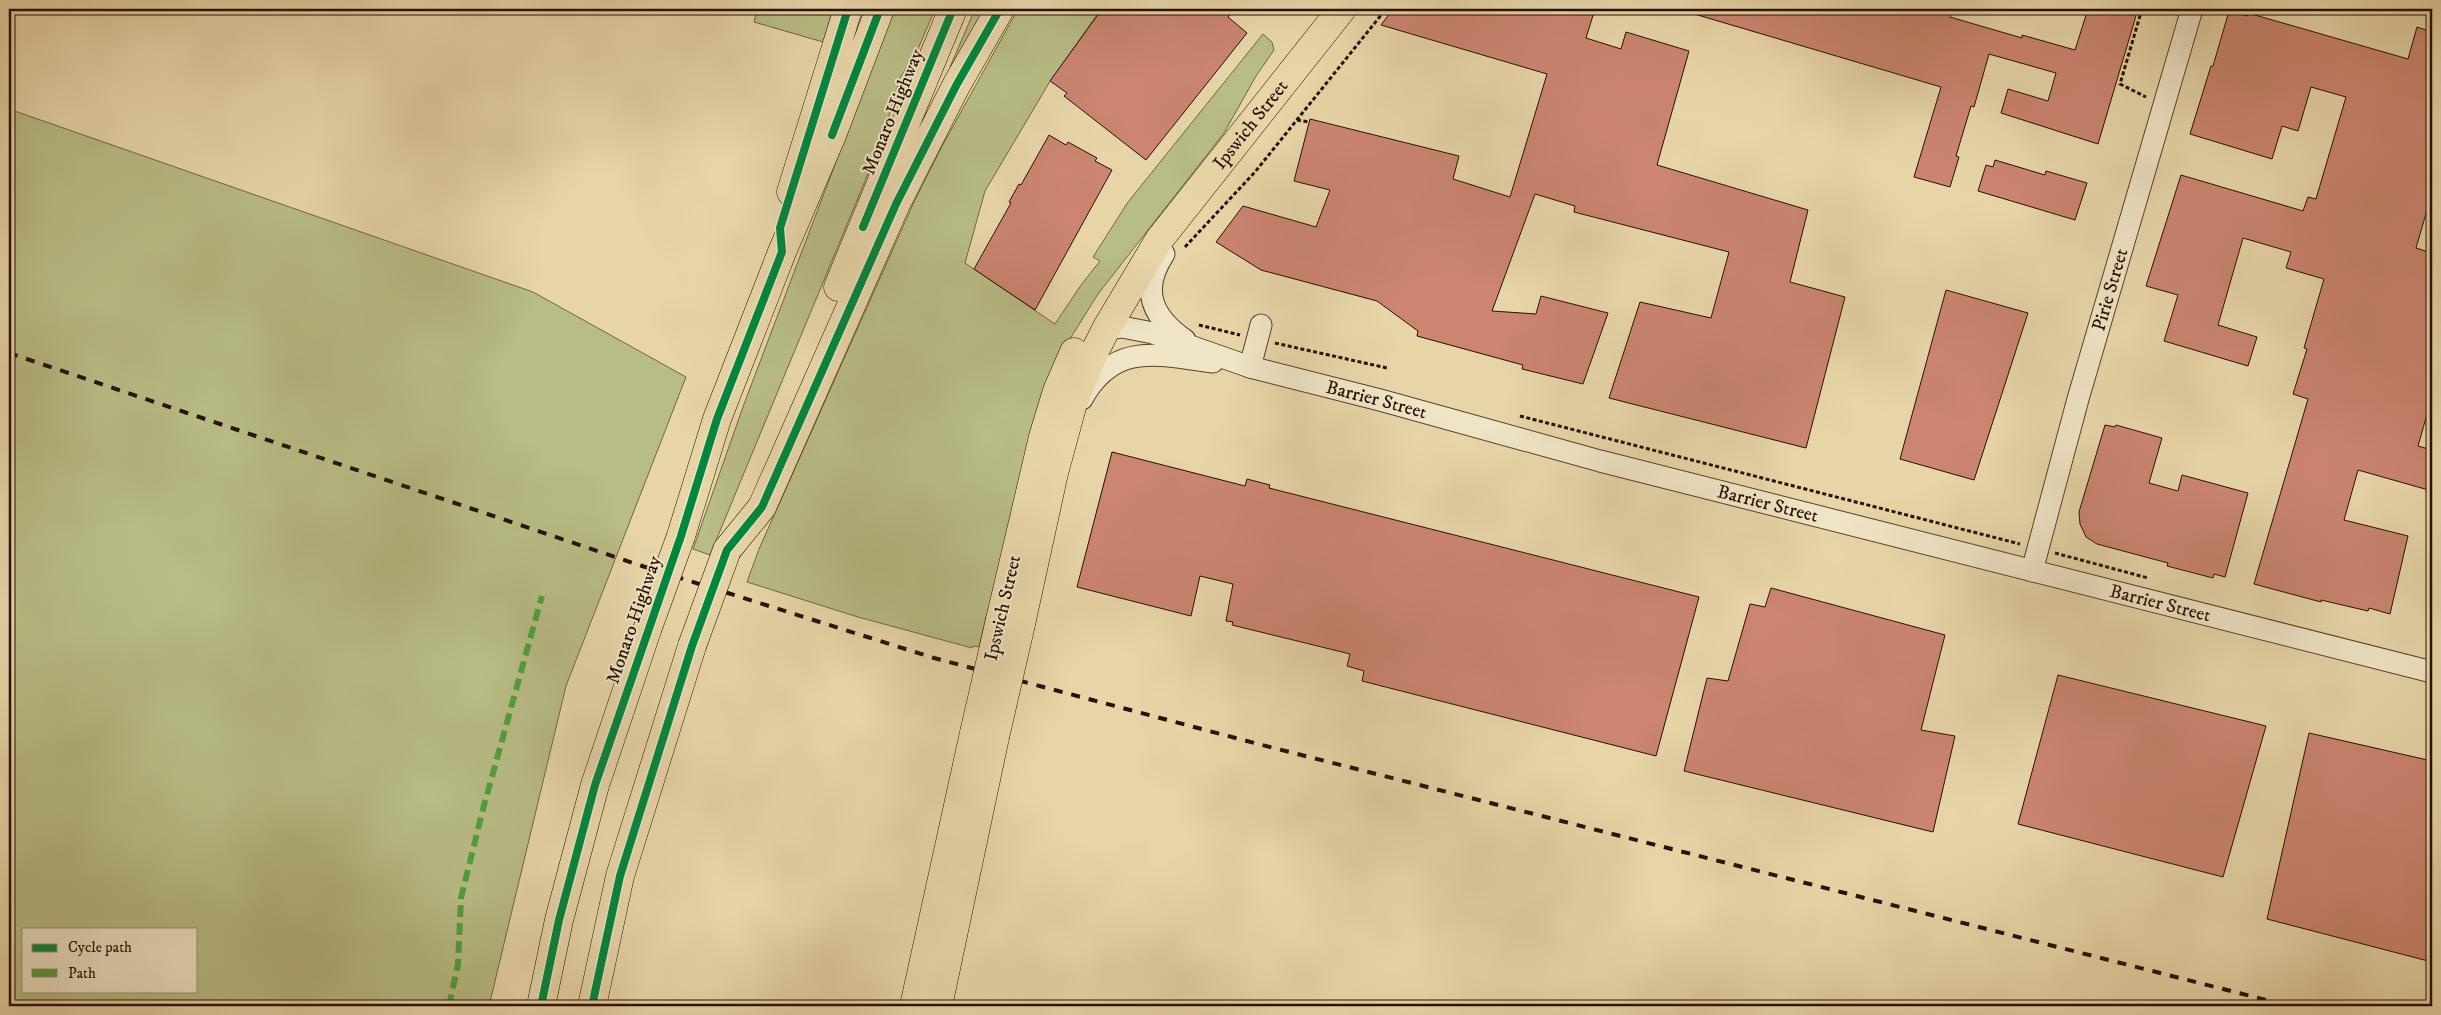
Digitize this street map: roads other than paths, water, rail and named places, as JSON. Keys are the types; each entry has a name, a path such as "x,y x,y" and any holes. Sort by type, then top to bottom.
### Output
{"main road":[{"path":"782,252 780,228 848,9"},
{"name":"Monaro Highway","path":"541,1006 559,920 595,784 681,536 717,419 782,252 832,135 880,9"},
{"name":"Monaro Highway","path":"592,1006 620,876 692,646 727,550 953,9"},
{"path":"727,550 762,506 896,204 957,84 1000,9"},
{"name":"Ipswich Street","path":"1010,622 1080,383 1106,328 1169,246 1182,208 1342,9"},
{"name":"Ipswich Street","path":"914,1006 984,735 1010,622 1042,437 1057,391 1071,358 1111,293 1133,265 1169,246"},
{"path":"1071,358 1092,335 1106,328"},
{"name":"Ipswich Street","path":"938,1006 984,735"}],"street":[{"name":"Pirie Street","path":"2032,571 2078,399 2192,9"},
{"path":"1182,208 1166,252 1154,270 1150,288 1162,318 1174,332 1195,335"},
{"name":"Barrier Street","path":"1106,328 1122,327 1195,335 1250,367 1600,461 2432,672"},
{"path":"1062,443 1088,389 1102,372 1123,359 1146,354 1250,367 1260,332"}],"railway":[{"path":"9,353 642,566 934,658 1262,745 2290,1006"}]}
